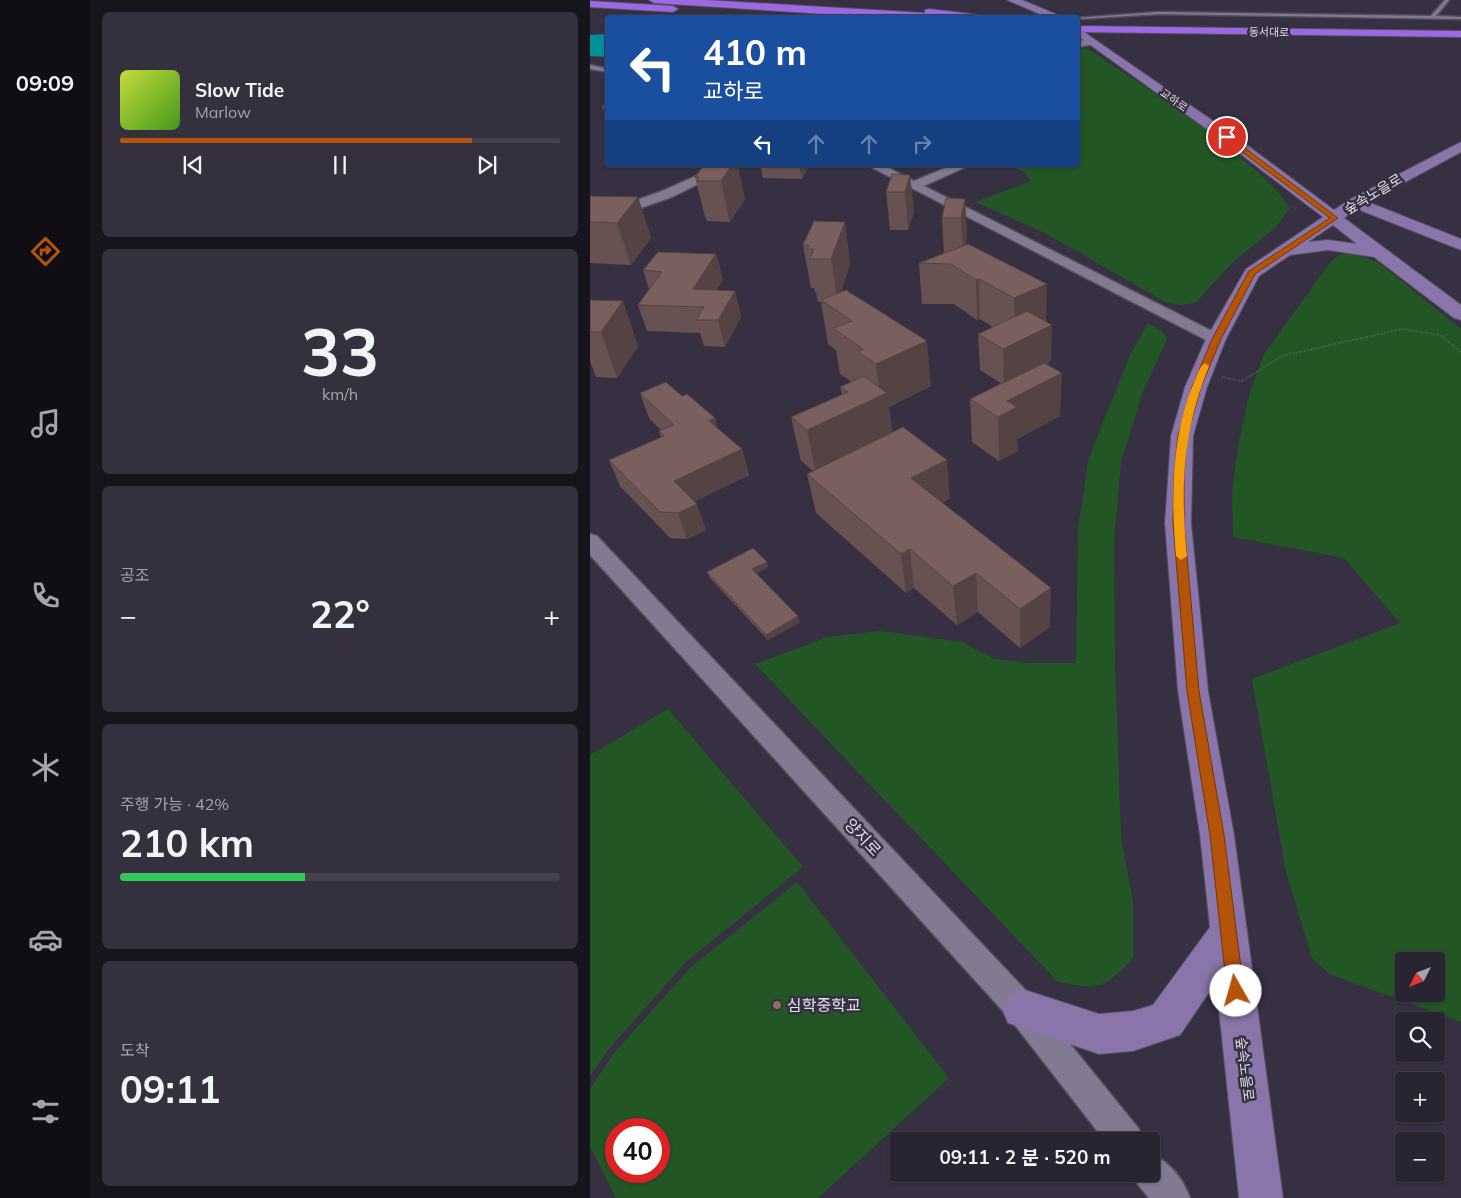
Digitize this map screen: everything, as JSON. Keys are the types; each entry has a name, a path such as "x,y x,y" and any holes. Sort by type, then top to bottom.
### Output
{"highway":[{"path":"654,0 898,15"},
{"path":"738,0 938,12 959,15"},
{"path":"590,4 748,15"},
{"path":"590,13 618,15"},
{"name":"동서대로","path":"1080,19 1149,22 1461,26"},
{"name":"동서대로","path":"1080,30 1461,34"}],"street":[{"path":"1012,0 1052,15"},
{"name":"교하로","path":"1080,32 1227,137 1345,210 1461,245"},
{"path":"1080,44 1092,42"},
{"name":"숲속노을로","path":"1261,1198 1217,835 1193,691 1178,523 1182,436 1202,374 1216,339 1252,273 1345,210 1461,146"},
{"path":"590,222 667,194 727,167"},
{"path":"877,167 1216,339"},
{"path":"914,184 957,167"},
{"name":"교하로","path":"1345,210 1381,253 1461,314"},
{"path":"1284,251 1328,245 1381,253"},
{"name":"양지로","path":"590,541 635,592 1022,1009 1120,1132"},
{"path":"1022,1009 1098,1034 1134,1032 1166,1021 1228,932"},
{"path":"1159,1182 1172,1198"}],"lane":[{"path":"1432,18 1447,0"},
{"path":"1080,19 1159,13 1461,18"},
{"path":"590,67 605,70"}],"path":[{"path":"1202,374 1242,381 1282,356 1402,329 1440,335 1461,352"}],"green space":[{"path":"1087,48 1208,131 1270,183 1290,208 1275,228 1234,261 1195,303 1181,305 1165,302 1047,234 975,202 1031,181 1024,172 1013,167 1080,167 1080,50"},
{"path":"1349,254 1365,257 1379,263 1461,329 1461,1022 1445,1016 1445,1012 1434,1012 1406,1002 1445,1002 1445,952 1395,952 1395,998 1329,974 1312,958 1286,872 1252,679 1400,623 1344,558 1233,537 1232,492 1239,441 1250,392 1264,354 1332,260 1339,255"},
{"path":"1148,323 1163,332 1167,339 1142,394 1121,462 1114,541 1115,663 1121,837 1133,902 1133,958 1108,981 1100,985 1083,986 1058,982 755,664 828,637 881,631 962,642 994,659 1029,663 1076,663 1078,528 1089,458 1130,355"},
{"path":"668,709 803,867 686,962 609,1049 590,1076 590,755"},
{"name":"심학중학교","path":"797,882 949,1078 818,1198 616,1198 608,1183 670,1183 670,1118 605,1118 605,1176 590,1146 590,1089 613,1054 692,966"}],"water":[{"path":"605,34 605,57 590,56 590,35"}],"building":[{"path":"702,167 731,167 721,181 697,181 699,177 695,177"},
{"path":"892,174 910,175 905,192 886,192"},
{"path":"590,196 638,197 617,223 590,222"},
{"path":"946,198 965,199 961,218 942,218"},
{"path":"814,221 845,222 831,259 810,259 814,249 807,249 809,245 803,245"},
{"path":"968,244 1047,284 1014,298 979,279 976,280 951,264 919,263"},
{"path":"658,252 716,254 693,289 735,291 718,320 696,320 704,307 638,305 662,272 643,270"},
{"path":"846,290 927,341 876,364 858,352 863,349 833,328 852,321 821,300"},
{"path":"590,300 623,301 601,332 590,332"},
{"path":"1027,311 1052,325 1003,349 978,334"},
{"path":"1044,363 1062,373 1007,401 1017,407 998,417 970,399"},
{"path":"864,376 887,393 807,430 791,417 848,392 840,387"},
{"path":"666,382 682,396 687,394 715,418 709,421 742,449 674,481 697,504 678,513 660,512 609,460 664,436 659,431 674,425 640,393"},
{"path":"903,427 947,460 911,478 1051,588 1020,609 976,573 953,586 910,549 901,554 807,474"},
{"path":"753,548 767,562 752,569 798,616 766,635 707,572"}],"slow traffic":[{"path":"1181,556 1178,523 1182,436 1196,387 1205,366"}],"place":[{"name":"심학중학교","path":"777,1005"}],"route":[{"path":"1227,137 1334,218 1252,273 1216,339 1196,387 1182,436 1178,523 1193,691 1217,835 1236,991"}]}
